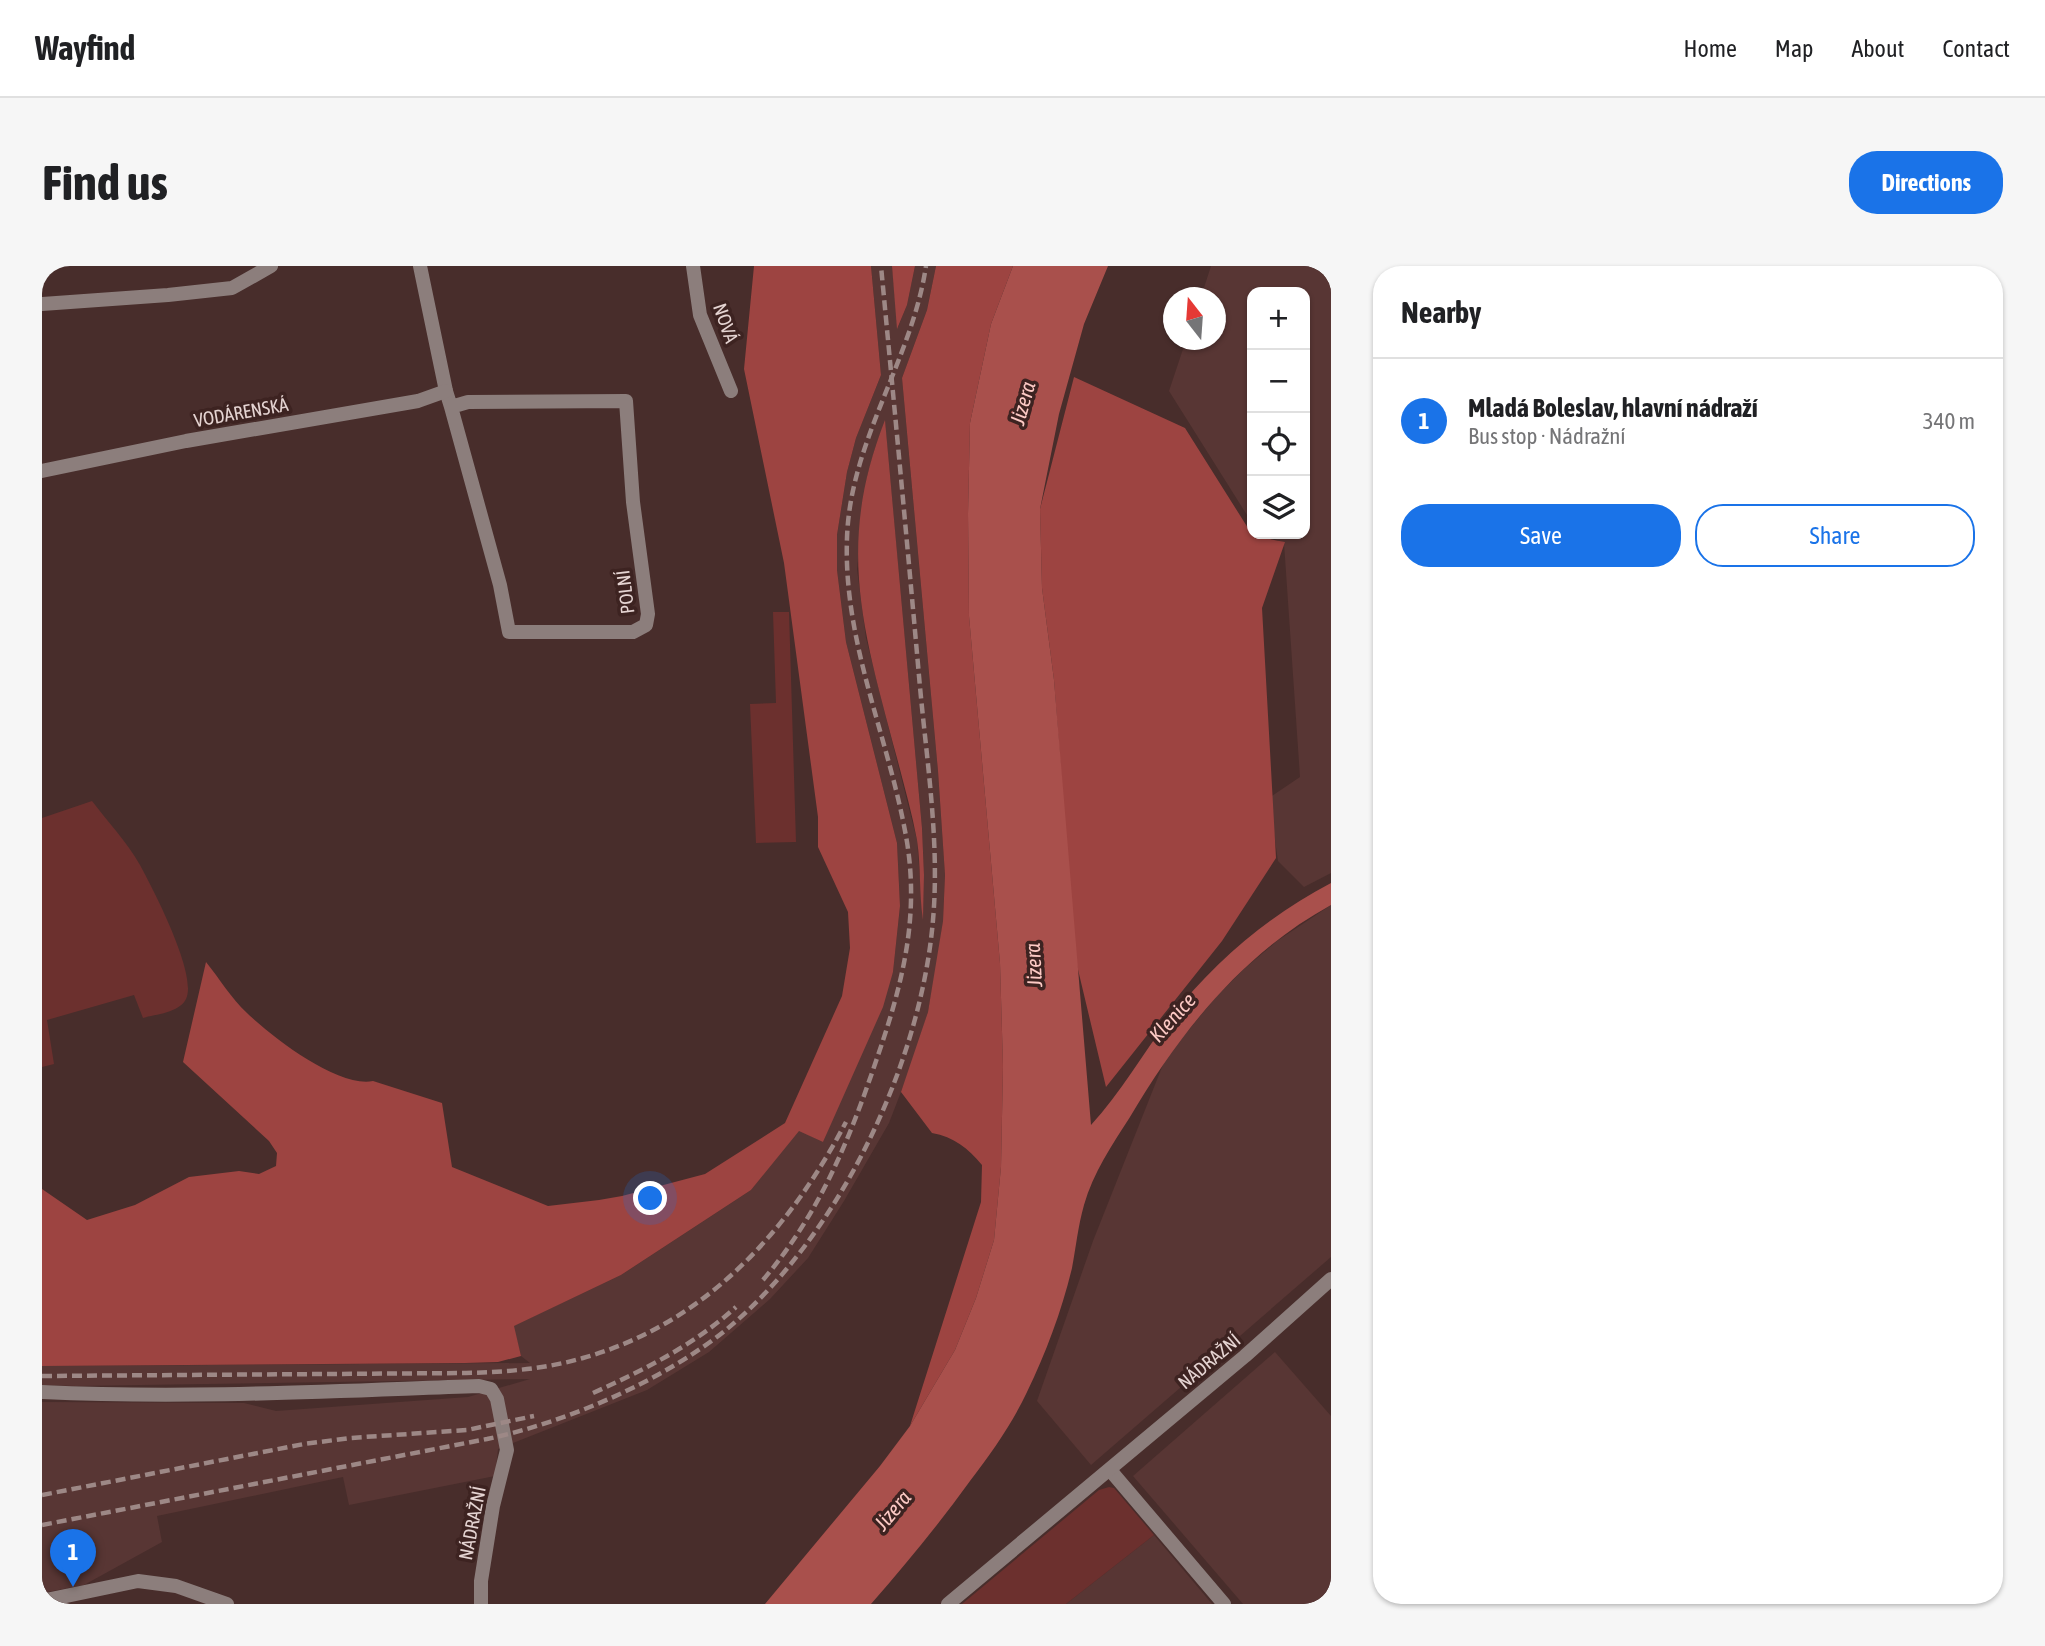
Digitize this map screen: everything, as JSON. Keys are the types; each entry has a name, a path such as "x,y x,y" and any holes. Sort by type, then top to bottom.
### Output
{"street":[{"path":"42,304 232,288 271,266"},
{"name":"POLNÍ","path":"420,266 446,391 500,585 509,632 633,632 646,625 648,614 633,502 626,401 468,402 451,407"},
{"name":"NOVÁ","path":"693,266 700,315 731,391"},
{"name":"VODÁRENSKÁ","path":"42,471 186,441 418,401 446,391"},
{"name":"NÁDRAŽNÍ","path":"948,1604 1245,1356 1331,1279"},
{"name":"NÁDRAŽNÍ","path":"42,1392 187,1395 479,1386 491,1389 497,1399 507,1450 493,1506 481,1581 481,1604"},
{"path":"1110,1470 1224,1604"},
{"path":"42,1601 138,1581 176,1586 227,1604"}],"shaded area":[{"path":"754,266 871,266 881,375 856,438 847,472 837,535 837,570 846,642 897,843 900,906 893,972 883,1007 823,1142 799,1131 751,1190 621,1275 514,1326 521,1356 498,1362 465,1363 42,1366 42,1189 87,1220 135,1205 189,1177 239,1171 259,1174 276,1166 277,1153 269,1141 183,1062 206,962 247,1013 306,1059 342,1077 373,1081 442,1103 452,1167 548,1206 622,1196 705,1174 785,1123 842,996 850,948 848,912 818,847 818,817 784,563 744,369"},
{"path":"871,266 892,266 898,327 907,305 915,266 936,266 927,310 902,378 938,771 945,875 943,921 928,1012 916,1053 889,1123 808,1258 770,1299 709,1352 647,1390 498,1449 495,1476 349,1505 343,1477 157,1516 162,1542 84,1585 42,1593 42,1402 244,1403 276,1411 468,1397 530,1379 76,1386 42,1385 42,1366 530,1363 521,1356 513,1326 621,1275 751,1190 799,1130 823,1142 893,972 900,906 897,843 846,642 837,570 837,535 847,472 856,438 881,375","holes":["885,422 922,828 923,915 917,840 866,638 857,569 867,477"]},
{"path":"892,266 915,266 907,305 897,329"},
{"path":"936,266 1013,266 991,324 970,423 968,514 969,616 1000,963 1003,1066 1001,1167 994,1240 976,1298 955,1350 910,1426 981,1202 982,1165 960,1144 932,1133 901,1092 928,1012 943,921 945,875 902,378 927,310"},
{"path":"1211,266 1331,266 1331,873 1304,887 1278,861 1269,798 1300,777 1284,543 1275,539 1310,539 1310,287 1247,287 1247,515 1169,391 1183,350 1226,350 1226,287 1204,287"},
{"path":"1074,377 1185,428 1247,526 1247,539 1285,542 1262,608 1276,858 1222,941 1106,1087 1075,957 1054,680 1042,588 1040,509"},
{"path":"885,420 922,828 923,920 917,840 874,670 860,590 858,550 861,509 870,466"},
{"path":"773,612 789,612 796,842 756,843 750,704 776,703"},
{"path":"92,801 135,857 163,912 186,971 186,999 173,1010 143,1018 134,995 47,1020 54,1064 42,1067 42,818"},
{"path":"1331,905 1331,1257 1091,1465 1037,1401 1093,1241 1166,1057 1216,997 1244,969 1277,941"},
{"path":"1275,1352 1331,1416 1331,1604 1243,1604 1133,1476"},
{"path":"1114,1488 1154,1535 1066,1604 962,1604 1099,1490"},
{"path":"1154,1535 1212,1604 1066,1604"}],"water":[{"path":"1013,266 1108,266 1084,324 1059,414 1040,509 1042,588 1054,680 1091,1125 1171,1017 1224,959 1264,925 1331,883 1331,905 1269,947 1242,971 1193,1025 1150,1085 1092,1182 1058,1315 1041,1362 1021,1404 986,1459 922,1544 871,1604 765,1604 910,1426 955,1350 976,1298 994,1240 1001,1167 1003,1066 1000,963 969,616 968,514 970,423 991,324"}],"railway":[{"path":"42,1525 487,1439 549,1422 613,1397 674,1366 727,1329 768,1291 805,1246 838,1197 868,1144 912,1032 925,975 935,890 931,798 881,266"},
{"path":"763,1280 800,1230 842,1152 892,1012 905,957 911,901 907,842 852,616 847,538 851,502 859,468 908,335 926,266"},
{"path":"42,1376 481,1373 540,1367 583,1358 627,1343 668,1322 705,1297 739,1268 770,1236 798,1200 846,1122"},
{"path":"593,1393 668,1356 736,1307"},
{"path":"42,1495 304,1444 467,1430 534,1416"}],"place":[{"name":"Mladá Boleslav, hlavní nádraží","path":"73,1587"}],"water label":[{"name":"Jizera","path":"1022,403"},
{"name":"Jizera","path":"1033,965"},
{"name":"Klenice","path":"1172,1017"},
{"name":"Jizera","path":"892,1510"}]}
